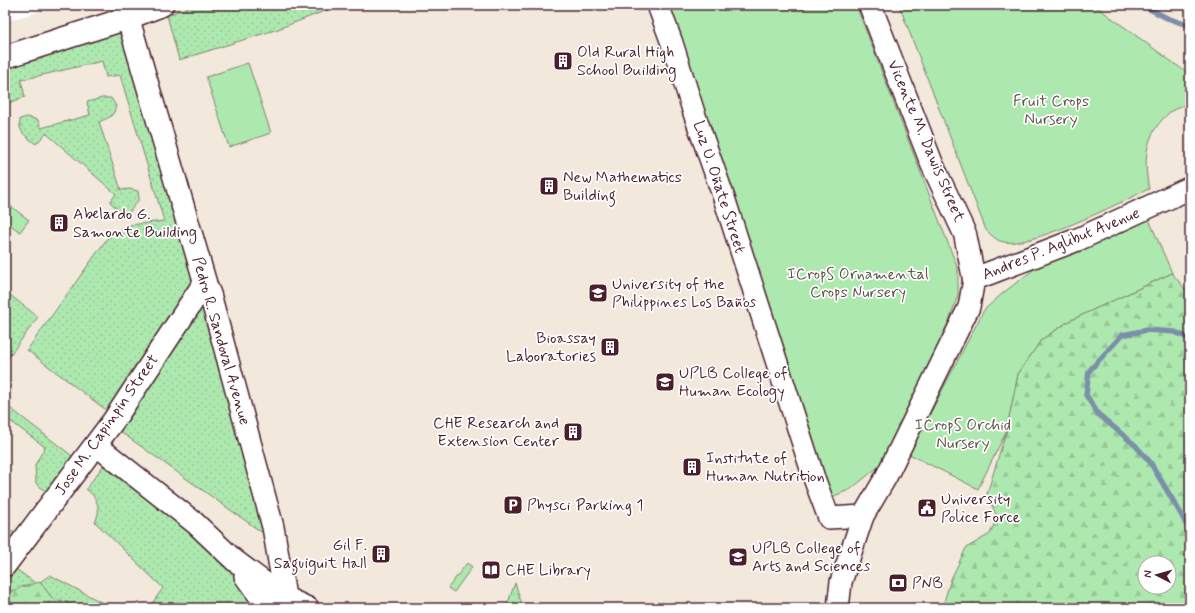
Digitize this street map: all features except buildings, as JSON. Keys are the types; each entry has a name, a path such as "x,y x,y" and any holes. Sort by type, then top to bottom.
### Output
{"street":[{"path":"5,57 128,18 162,5"},
{"name":"Luz U. Oñate Street","path":"658,5 725,201 814,478 829,518 863,516"},
{"name":"Vicente M. Dawis Street","path":"870,5 932,164 965,234 974,279"},
{"name":"Pedro R. Sandoval Avenue","path":"128,18 205,282 210,294 273,527 278,555 280,604"},
{"name":"Andres P. Aglibut Avenue","path":"838,608 841,582 863,516 886,477 969,307 974,279 1079,239 1190,188"},
{"name":"Jose M. Capinpin Street","path":"5,565 114,420 205,282"},
{"path":"96,445 195,523 280,604 308,608"}],"shaded area":[{"name":"University of the Philippines Los Baños","path":"60,5 1190,5 1190,608 5,608 5,22"}],"green space":[{"path":"195,5 340,5 278,29 179,60 167,15"},
{"name":"ICropS Ornamental Crops Nursery","path":"660,5 856,5 958,269 958,295 949,321 915,398 883,463 851,489 827,499"},
{"name":"Fruit Crops Nursery","path":"899,5 1094,5 1190,75 1190,102 1170,112 1155,129 1151,138 1146,157 1149,189 1097,214 1051,233 1012,242 1000,241 994,238 986,230"},
{"path":"124,24 274,541 118,430 110,413 27,350 109,236 130,225 164,221 120,75 106,77 102,61 21,80 25,97 5,104 5,59"},
{"path":"248,63 271,133 229,147 206,77"},
{"path":"102,98 111,98 116,106 112,115 99,122 121,190 129,189 138,191 139,199 126,217 110,202 116,194 46,133 36,144 24,134 20,128 20,119 27,117 38,120 41,128 90,115 87,102"},
{"path":"5,202 29,220 20,232 5,221"},
{"name":"ICropS Orchid Nursery","path":"1147,215 1172,273 1069,321 1041,340 1018,374 1006,432 978,489 909,454 984,310 1033,270"},
{"path":"1172,273 1190,295 1190,608 942,608 951,579 966,548 990,534 997,517 987,494 1006,432 1018,374 1041,340 1069,321"},
{"path":"5,291 38,317 5,362"},
{"path":"5,404 76,459 5,554 5,527 15,533 47,493 36,483 35,465 45,447 5,417"},
{"path":"103,466 193,535 230,568 262,608 149,608 163,588 95,522 98,512 96,500 86,489"},
{"path":"467,563 472,567 454,592 448,588"},
{"path":"16,569 46,591 40,582 50,575 112,608 77,608 66,602 5,608 5,585"},
{"path":"40,582 52,598 66,602 77,608 5,608 5,590 15,591 21,587"},
{"path":"515,583 523,608 506,608"}],"waterway":[{"path":"1142,5 1167,18 1190,26"},
{"path":"1190,339 1175,332 1147,330 1122,335 1089,371 1086,395 1098,414 1135,445 1150,462 1190,532"}],"place":[{"name":"Old Rural High School Building","path":"563,61"},
{"name":"New Mathematics Building","path":"549,186"},
{"name":"Abelardo G. Samonte Building","path":"59,223"},
{"name":"University of the Philippines Los Baños","path":"598,293"},
{"name":"Bioassay Laboratories","path":"610,347"},
{"name":"UPLB College of Human Ecology","path":"665,382"},
{"name":"CHE Research and Extension Center","path":"573,432"},
{"name":"Institute of Human Nutrition","path":"692,467"},
{"name":"Physci Parking 1","path":"513,505"},
{"name":"University Police Force","path":"927,508"},
{"name":"Gil F. Saguiguit Hall","path":"381,554"},
{"name":"UPLB College of Arts and Sciences","path":"738,557"},
{"name":"CHE Library","path":"491,570"},
{"name":"PNB","path":"898,583"}]}
